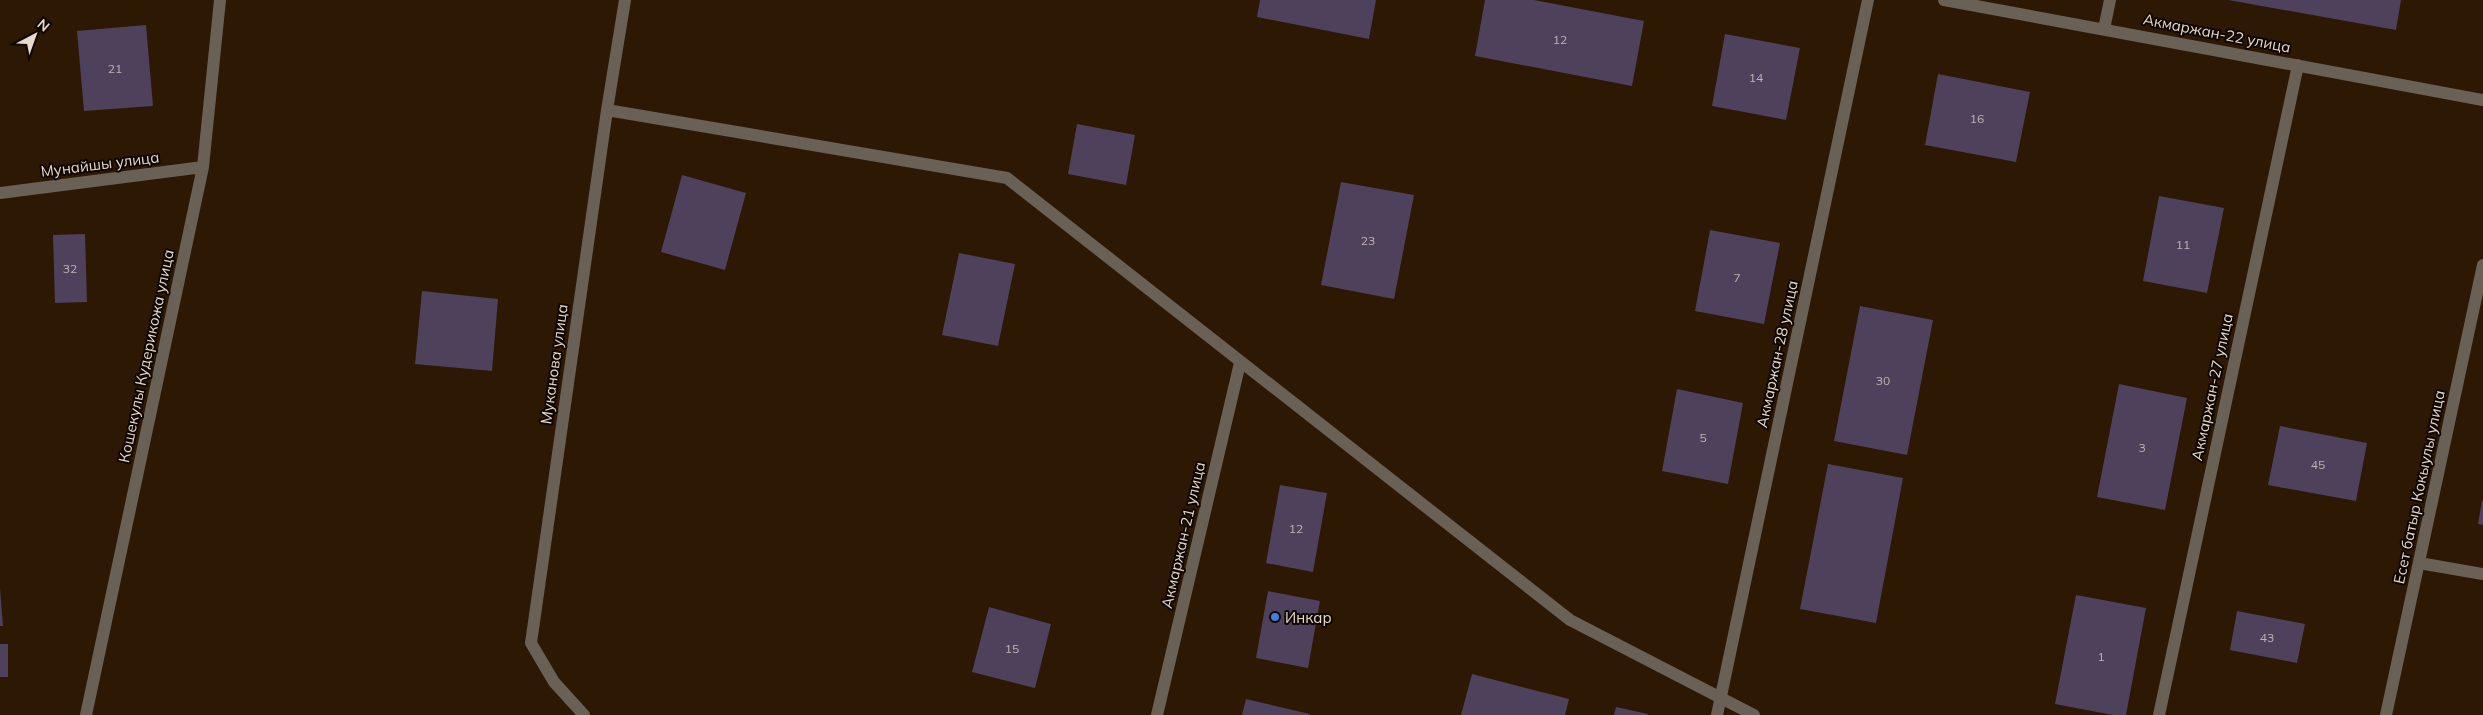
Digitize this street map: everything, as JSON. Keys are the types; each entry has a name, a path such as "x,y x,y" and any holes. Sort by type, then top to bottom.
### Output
{"street":[{"name":"Кошекулы Кудерикожа улица","path":"86,715 203,167 220,0"},
{"name":"Муканова улица","path":"584,715 554,682 531,643 607,110 625,0"},
{"name":"Акмаржан-28 улица","path":"1717,715 1868,0"},
{"name":"Акмаржан-22 улица","path":"1944,0 2483,100"},
{"path":"2104,29 2110,0"},
{"name":"Акмаржан-27 улица","path":"2159,715 2298,65"},
{"path":"607,110 1007,178 1240,363 1570,620 1754,715"},
{"name":"Мунайшы улица","path":"0,193 203,167"},
{"name":"Есет батыр Кокыулы улица","path":"2386,715 2483,265"},
{"name":"Акмаржан-21 улица","path":"1157,715 1240,363"},
{"path":"2419,563 2483,574"}],"building":[{"path":"1260,0 1376,0 1369,39 1257,17"},
{"path":"1485,0 1534,0 1644,21 1632,86 1475,56"},
{"path":"2228,0 2401,0 2396,30"},
{"path":"146,25 153,106 84,111 77,31"},
{"path":"1725,34 1800,48 1786,120 1712,106"},
{"path":"1938,74 2030,92 2016,162 1925,145"},
{"path":"1077,124 1135,135 1126,185 1068,174"},
{"path":"682,175 746,193 725,270 661,252"},
{"path":"1341,182 1414,195 1394,299 1321,285"},
{"path":"2159,196 2224,208 2207,293 2143,281"},
{"path":"1710,230 1780,243 1764,324 1695,311"},
{"path":"85,234 87,302 55,303 53,235"},
{"path":"959,253 1015,264 998,346 942,335"},
{"path":"422,291 498,299 492,371 415,364"},
{"path":"1860,306 1933,320 1907,455 1834,441"},
{"path":"2119,384 2187,398 2165,510 2097,497"},
{"path":"1677,389 1743,403 1728,484 1662,471"},
{"path":"2280,426 2367,443 2356,501 2268,485"},
{"path":"1828,464 1903,478 1876,623 1800,609"},
{"path":"1280,485 1327,493 1313,572 1266,563"},
{"path":"2483,501 2483,525 2478,524"},
{"path":"0,588 3,626 0,626"},
{"path":"1268,591 1320,601 1308,668 1256,658"},
{"path":"2076,595 2146,608 2126,715 2113,715 2055,704"},
{"path":"989,607 1051,624 1035,688 972,672"},
{"path":"2237,611 2305,624 2297,663 2230,650"},
{"path":"0,644 8,644 8,677 0,677"},
{"path":"1472,674 1569,699 1565,715 1461,715"},
{"path":"1246,699 1310,714 1310,715 1242,715"},
{"path":"1616,707 1648,714 1648,715 1614,715"}],"place":[{"name":"Инкар","path":"1275,617"}]}
